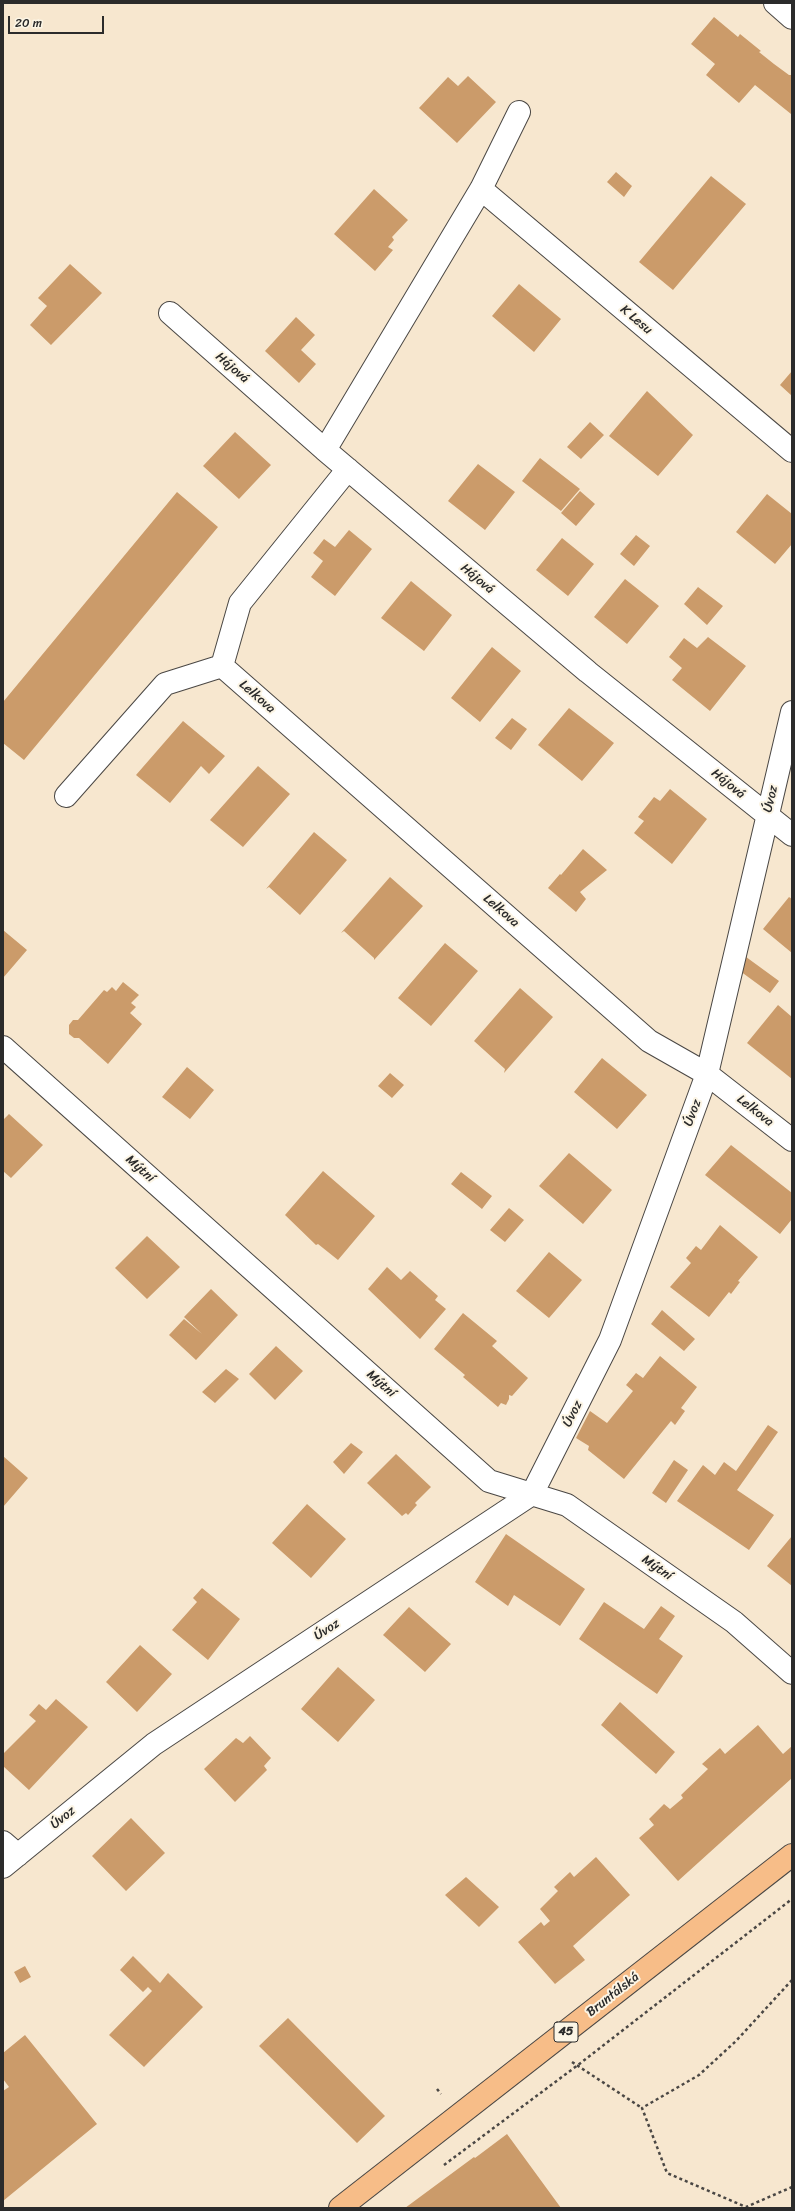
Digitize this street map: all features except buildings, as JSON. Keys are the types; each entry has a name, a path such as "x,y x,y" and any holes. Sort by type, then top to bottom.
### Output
{"main road":[{"name":"Bruntálská","path":"340,2208 792,1855"}],"street":[{"path":"775,3 792,18"},
{"path":"325,450 481,189 519,112"},
{"name":"K Lesu","path":"481,189 792,451"},
{"name":"Hájová","path":"170,313 325,450 588,672 792,835"},
{"path":"66,796 165,684 222,666 240,603 348,469"},
{"name":"Lelkova","path":"222,666 649,1041 707,1074 792,1140"},
{"name":"Úvoz","path":"8,1855 154,1744 532,1494 610,1340 707,1074 792,712"},
{"name":"Mýtní","path":"4,1049 490,1481 567,1505 734,1622 792,1672"}],"path":[{"path":"439,2169 578,2065 792,1899"},
{"path":"642,2108 699,2075 736,2041 792,1980"},
{"path":"548,2046 642,2108 667,2173 746,2207 792,2187"}]}
